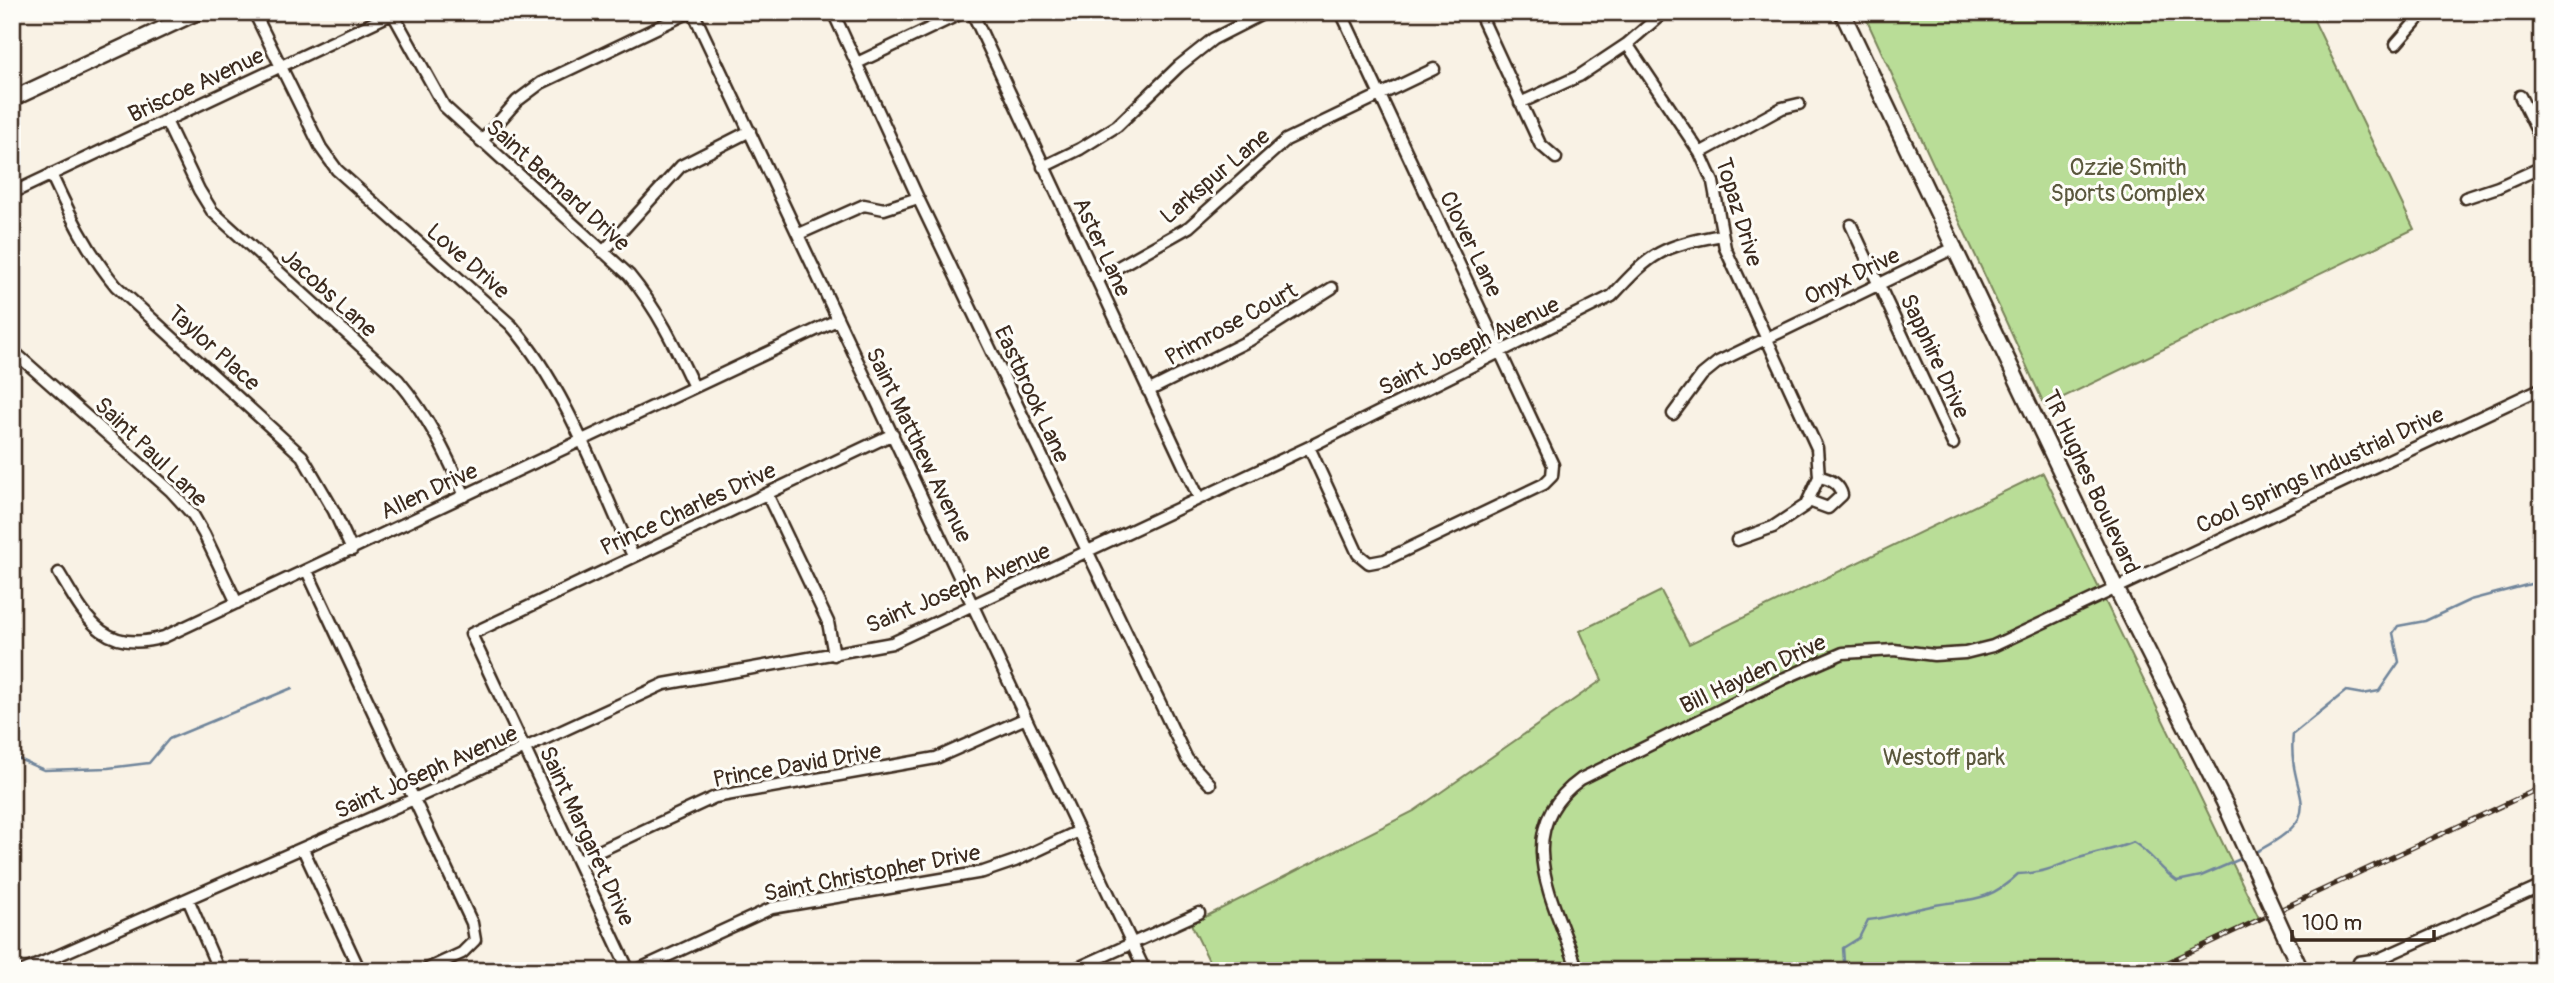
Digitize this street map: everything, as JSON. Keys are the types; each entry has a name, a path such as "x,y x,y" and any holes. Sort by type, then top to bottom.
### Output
{"main road":[{"path":"12,100 198,12"},
{"name":"TR Hughes Boulevard","path":"1842,12 2116,588 2225,804 2301,971"}],"street":[{"name":"Love Drive","path":"254,12 321,148 337,170 504,318 533,350 581,441 633,556"},
{"name":"Saint Matthew Avenue","path":"692,12 1145,971"},
{"path":"481,142 517,101 541,83 692,12"},
{"name":"Eastbrook Lane","path":"833,12 1086,553 1187,759 1210,784"},
{"path":"857,63 964,12"},
{"name":"Aster Lane","path":"972,12 1199,498"},
{"path":"1043,167 1080,149 1117,126 1179,66 1213,39 1266,12"},
{"name":"Clover Lane","path":"1309,446 1358,554 1369,563 1385,560 1544,484 1552,476 1551,456 1378,96 1341,12"},
{"path":"1479,12 1540,144 1556,158"},
{"path":"1520,103 1579,76 1627,44 1664,12"},
{"path":"2396,44 2424,12"},
{"name":"Briscoe Avenue","path":"12,193 395,13"},
{"name":"Saint Bernard Drive","path":"395,13 444,106 629,275 667,327 694,387"},
{"name":"Topaz Drive","path":"1627,44 1700,153 1713,182 1722,235 1766,339 1817,448 1819,477"},
{"name":"Larkspur Lane","path":"1097,279 1189,227 1286,140 1434,69"},
{"path":"2520,96 2542,141"},
{"path":"1700,153 1782,108 1799,104"},
{"name":"Jacobs Lane","path":"166,121 212,211 398,380 419,406 440,440 465,496"},
{"path":"603,252 681,166 750,131"},
{"path":"2465,198 2498,187 2542,167"},
{"name":"Taylor Place","path":"51,174 74,224 97,263 116,286 302,456 352,550"},
{"path":"799,234 864,205 884,209 918,198"},
{"name":"Sapphire Drive","path":"1851,225 1953,444"},
{"name":"Saint Joseph Avenue","path":"23,971 414,800 664,684 892,643 1309,446 1612,296 1644,261 1656,252 1687,241 1722,235"},
{"name":"Onyx Drive","path":"1673,414 1710,368 1956,247"},
{"name":"Primrose Court","path":"1148,391 1250,340 1332,288"},
{"name":"Allen Drive","path":"59,573 95,627 126,643 142,643 164,637 837,320"},
{"name":"Saint Paul Lane","path":"12,350 171,491 193,515 237,603"},
{"name":"Cool Springs Industrial Drive","path":"2116,588 2542,388"},
{"name":"Prince Charles Drive","path":"500,618 893,435"},
{"path":"1737,540 1790,518 1809,501 1819,477 1830,479 1838,486 1842,495 1828,508 1809,501"},
{"path":"767,494 828,622 834,655"},
{"path":"307,571 474,931 475,940 470,947 423,971"},
{"name":"Bill Hayden Drive","path":"1578,971 1540,858 1548,815 1566,790 1581,779 1797,672 1843,653 1867,650 1934,655 1965,653 1993,646 2116,588"},
{"name":"Saint Margaret Drive","path":"500,618 471,634 629,971"},
{"name":"Prince David Drive","path":"578,861 715,797 936,758 1026,718"},
{"name":"Saint Christopher Drive","path":"635,971 772,908 983,872 1015,862 1079,831"},
{"path":"303,849 360,971"},
{"path":"2360,962 2379,959 2542,886"},
{"path":"188,899 219,971"},
{"path":"1071,971 1199,913"}],"green space":[{"name":"Ozzie Smith Sports Complex","path":"1863,12 2310,12 2414,229 2045,406"},
{"name":"Westoff park","path":"2043,473 2259,918 2149,971 1214,971 1191,924 1414,811 1602,680 1580,631 1661,591 1689,644"}],"waterway":[{"path":"2254,853 2279,839 2294,826 2301,814 2302,803 2293,756 2293,734 2346,691 2363,694 2379,691 2399,662 2393,633 2398,626 2425,621 2470,600 2542,581"},
{"path":"12,756 44,770 108,768 149,763 169,739 292,688"},
{"path":"1839,971 1844,962 1843,948 1859,938 1868,920 1983,896 1994,892 2018,874 2046,870 2133,842 2177,881 2201,876 2245,857"}],"railway":[{"path":"2149,971 2542,787"}]}
